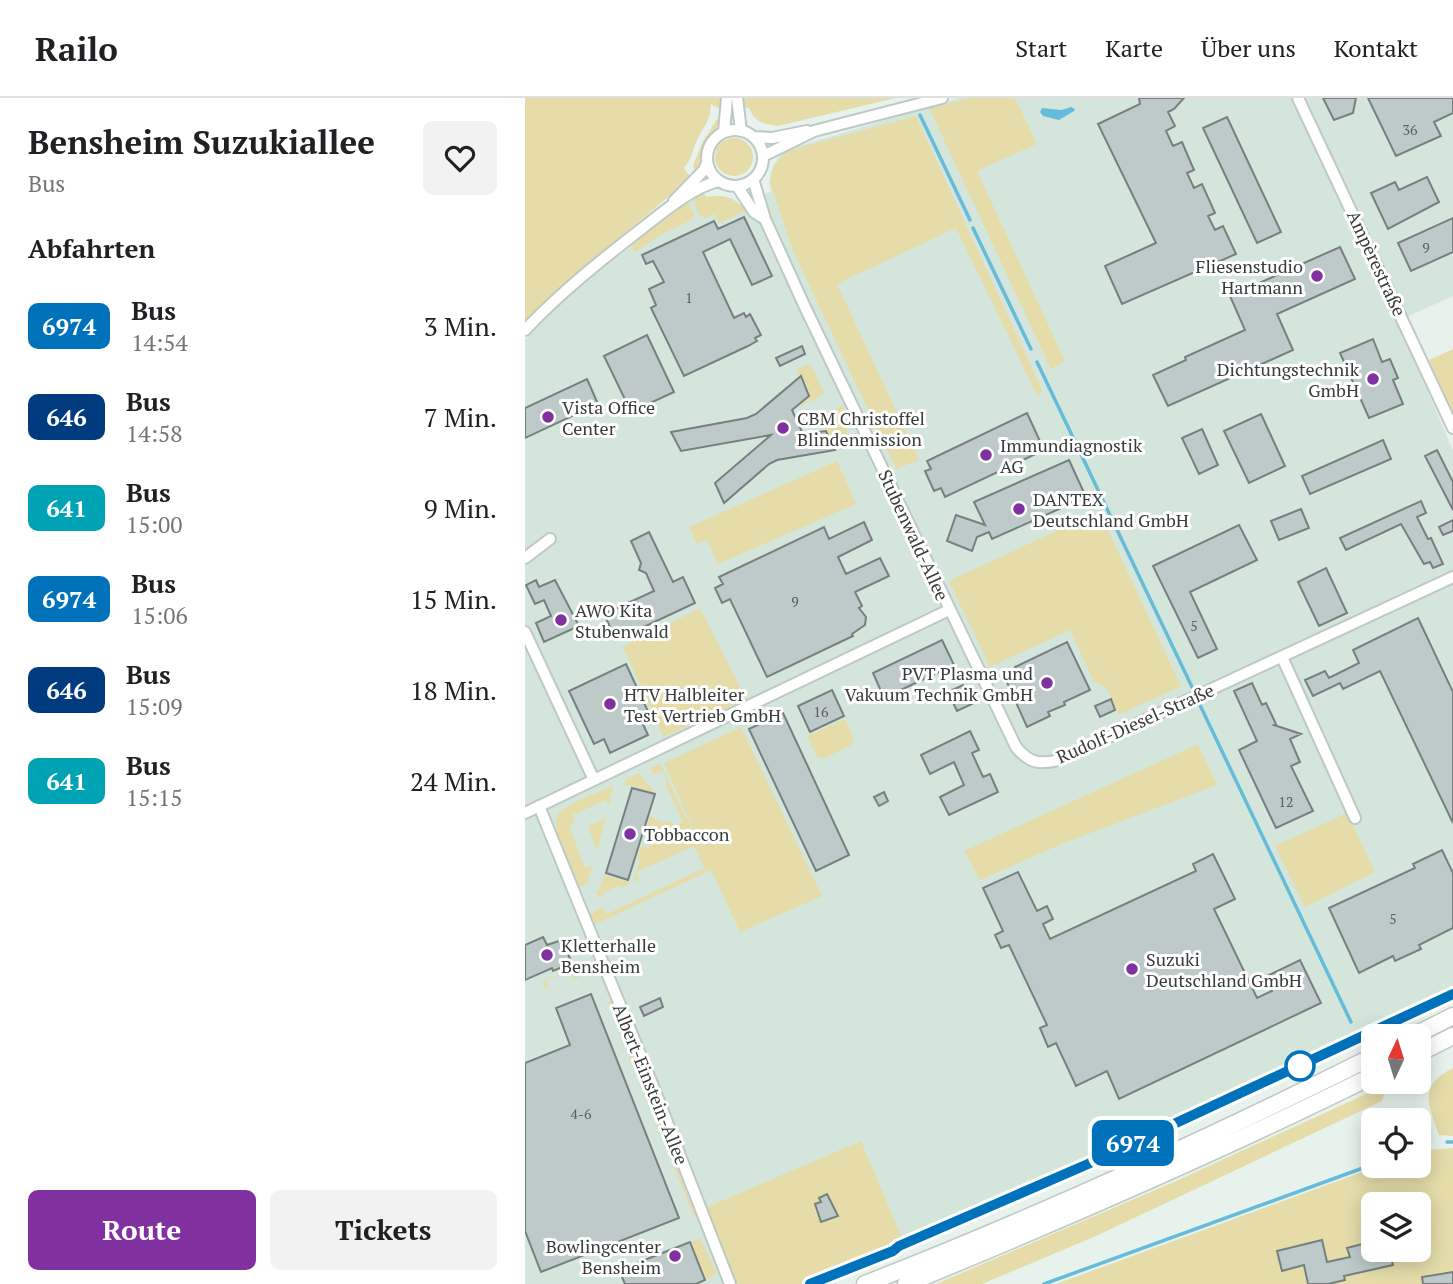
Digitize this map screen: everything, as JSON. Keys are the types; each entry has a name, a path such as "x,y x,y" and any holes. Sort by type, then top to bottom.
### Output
{"highway":[{"path":"1431,1027 1453,1016"},
{"path":"1431,1047 1453,1036"},
{"path":"865,1284 1081,1193 1361,1062"},
{"path":"906,1284 1038,1230 1191,1162 1361,1081"}],"street":[{"path":"724,132 727,98"},
{"path":"737,98 741,131"},
{"path":"670,206 704,170 708,148 712,141 724,132 741,131 754,137 772,138 814,131 942,98"},
{"name":"Ampèrestraße","path":"1298,98 1453,428"},
{"path":"763,156 814,131"},
{"path":"707,163 713,176 719,181 737,186 753,179 762,165 763,156 754,137"},
{"name":"Stubenwald-Allee","path":"525,813 949,610 765,219 753,179"},
{"path":"525,330 560,294 670,206 719,181"},
{"name":"Stubenwald-Allee","path":"737,186 754,212 765,219"},
{"path":"525,558 549,538"},
{"name":"Rudolf-Diesel-Straße","path":"949,610 1016,747 1024,757 1034,763 1045,764 1059,760 1453,577"},
{"path":"525,632 594,780"},
{"path":"1282,657 1355,818"},
{"name":"Albert-Einstein-Allee","path":"539,806 730,1284"},
{"path":"899,1246 1088,1164 1453,994"}],"shaded area":[{"path":"525,98 724,98 724,112 711,104 707,121 684,168 691,178 567,281 525,324"},
{"path":"742,98 896,98 778,126 757,120 749,108 743,107"},
{"path":"959,98 1453,98 1453,296 1398,321 1453,451 1453,1002 1406,1024 1361,1024 1361,1045 906,1250 813,1284 525,1284 525,339 579,286 695,198 732,198 741,205 771,191 771,171 782,151"},
{"path":"969,98 1015,98 1037,144 977,171 1065,361 1051,369 929,108"},
{"path":"916,116 1043,392 1037,395 956,228 837,284 919,460 896,469 794,253 770,183 774,164 782,157 783,152"},
{"path":"717,119 722,119 705,144 696,173 693,166 702,143"},
{"path":"734,138 748,143 753,157 748,171 734,176 720,171 715,157 720,143"},
{"path":"702,192 707,197 721,196 740,205 744,204 748,210 719,223 715,214 705,218 699,216 694,201"},
{"path":"688,201 694,215 692,220 660,235 635,252 630,244"},
{"path":"1453,349 1453,413 1429,360"},
{"path":"806,365 812,367 824,393 802,406 800,405 810,393 796,370"},
{"path":"842,405 846,412 840,416 849,435 856,433 857,436 844,439 846,444 834,450 820,419"},
{"path":"837,461 856,504 718,564 707,540 697,544 689,527"},
{"path":"1099,511 1181,686 1119,715 1106,687 1094,682 1070,630 990,667 949,581"},
{"path":"700,608 746,699 663,737 623,647"},
{"path":"845,719 854,739 852,745 823,759 817,757 807,736"},
{"path":"741,727 822,896 740,932 711,870 594,925 589,914 603,907 607,914 704,868 694,846 637,872 639,880 633,883 641,846 649,848 654,832 646,829 651,814 652,818 667,823 669,820 675,826 683,822 662,771 653,774 650,768 660,763 703,852 664,763"},
{"path":"1198,744 1217,785 1059,845 980,880 964,851"},
{"path":"639,773 654,794 624,785 626,779"},
{"path":"613,785 609,806 606,800 573,815 575,823 569,826 585,868 593,865 587,884 579,887 561,847 556,825 557,816 568,806"},
{"path":"1347,813 1375,872 1305,907 1275,846"},
{"path":"606,818 597,851 588,826"},
{"path":"604,875 629,882 628,885 622,888 620,885 603,893 604,897 599,897 595,890 599,891"},
{"path":"588,960 593,972 589,972 586,965 578,968 581,976 574,979 570,971 546,981 548,989 545,989 542,982"},
{"path":"611,1001 638,1069 635,1071 608,1002"},
{"path":"1453,1068 1453,1136 1439,1135 1429,1105 1431,1088"},
{"path":"639,1074 696,1216 694,1217 637,1075"},
{"path":"1366,1094 1384,1094 1382,1101 1361,1108 1361,1111 1096,1236 982,1284 936,1284 1174,1182"},
{"path":"861,1141 902,1238 892,1242 891,1248 800,1284 737,1284 705,1208"},
{"path":"1453,1148 1453,1284 1056,1284 1361,1173 1361,1178 1431,1178 1431,1150"},
{"path":"700,1238 717,1274 705,1280 690,1242"}],"water":[{"path":"1071,107 1074,111 1059,120 1043,116 1040,112 1042,108 1061,110"}],"building":[{"path":"1139,98 1184,98 1168,112 1175,126 1166,131 1173,146 1182,142 1194,170 1187,173 1194,188 1202,184 1215,213 1208,216 1215,230 1223,226 1236,254 1122,304 1105,266 1156,243 1098,124 1140,104"},
{"path":"1323,98 1356,98 1353,113 1334,120"},
{"path":"1368,98 1453,98 1453,113 1434,122 1441,136 1396,156"},
{"path":"1227,117 1281,232 1257,243 1203,128"},
{"path":"1427,177 1439,202 1388,229 1371,193 1395,182 1399,190"},
{"path":"744,217 772,276 752,285 730,239 703,252 734,318 744,313 746,317 750,314 761,335 748,346 684,376 651,308 656,305 649,289 664,282 653,261 646,264 642,255 714,221 718,229"},
{"path":"1453,218 1453,252 1411,271 1398,243"},
{"path":"1340,247 1355,279 1277,314 1293,350 1168,406 1153,375 1186,360 1185,357 1245,330 1230,296"},
{"path":"647,335 674,392 631,412 604,356"},
{"name":"Dichtungstechnik GmbH","path":"1373,339 1382,362 1390,359 1398,378 1393,380 1403,404 1369,418 1340,353"},
{"path":"802,346 805,354 780,366 776,358"},
{"path":"801,376 809,396 792,410 803,434 826,431 835,450 777,460 724,503 715,483 771,435 681,451 671,432 747,418 756,414"},
{"name":"Vista Office Center","path":"587,379 598,404 525,438 525,408"},
{"name":"Immundiagnostik AG","path":"1027,413 1044,450 945,497 941,488 934,491 925,471 931,469 927,461"},
{"path":"1261,414 1285,466 1249,483 1224,431"},
{"path":"1202,429 1218,465 1199,474 1182,438"},
{"path":"1383,440 1391,459 1310,494 1302,476"},
{"path":"1437,450 1453,482 1453,510 1425,456"},
{"name":"DANTEX Deutschland GmbH","path":"1069,460 1086,497 992,539 989,532 977,537 972,551 947,541 956,515 985,525 974,502"},
{"path":"1421,501 1426,513 1417,517 1443,564 1433,568 1430,562 1424,564 1401,524 1346,550 1340,538"},
{"path":"1301,509 1309,528 1279,540 1271,521"},
{"path":"1453,520 1453,531 1443,535 1439,527"},
{"path":"864,522 872,540 838,557 846,574 880,558 889,576 855,592 862,606 859,608 866,617 865,625 852,634 853,636 767,677 730,599 722,603 715,588 723,584 719,577 824,527 829,539"},
{"path":"1239,525 1257,560 1190,592 1217,649 1198,658 1153,566"},
{"path":"649,532 673,582 683,577 695,603 616,640 604,614 654,591 646,573 639,570 641,563 631,541"},
{"path":"1326,568 1347,613 1319,626 1298,582"},
{"name":"AWO Kita Stubenwald","path":"536,580 539,587 555,580 579,626 544,642 536,623 551,616 544,600 535,604 526,585"},
{"path":"1418,618 1453,692 1453,823 1380,671 1343,689 1340,683 1313,696 1305,680 1325,671 1329,678 1359,663 1353,650"},
{"path":"942,640 954,665 884,698 873,673"},
{"name":"PVT Plasma und Vakuum Technik GmbH","path":"1067,642 1090,690 1064,702 1065,705 1048,712 1050,716 1027,727 1006,680 1018,674 1015,667"},
{"name":"HTV Halbleiter Test Vertrieb GmbH","path":"626,664 651,718 642,722 648,735 610,753 604,739 594,744 569,691"},
{"path":"1252,683 1262,705 1266,703 1276,724 1274,725 1301,734 1290,739 1300,762 1291,766 1313,811 1276,828 1239,750 1257,741 1234,691"},
{"path":"963,685 972,704 957,711 948,692"},
{"path":"832,690 844,716 810,732 798,706"},
{"path":"1111,699 1115,710 1100,717 1095,706"},
{"path":"783,713 849,855 816,871 749,729"},
{"path":"970,731 979,750 972,753 983,777 990,774 998,792 949,815 940,797 964,785 954,762 930,774 921,755"},
{"name":"Tobbaccon","path":"632,788 655,794 628,880 606,873"},
{"path":"884,792 888,801 879,806 874,797"},
{"path":"1442,850 1453,873 1453,928 1419,945 1421,949 1395,961 1393,956 1359,973 1329,908 1415,868 1413,864"},
{"name":"Suzuki Deutschland GmbH","path":"1213,854 1235,899 1214,909 1257,998 1272,991 1265,977 1300,960 1321,1003 1119,1099 1107,1071 1076,1086 1056,1043 1048,1047 1040,1028 1047,1025 1009,945 1001,948 995,935 1003,931 983,888 1018,872 1037,911 1047,906 1053,919 1043,924 1050,939 1196,871 1193,864"},
{"name":"Kletterhalle Bensheim","path":"543,937 547,945 562,940 572,963 553,971 552,968 525,980 525,945"},
{"path":"591,994 679,1218 541,1272 525,1231 525,1063 570,1045 556,1008"},
{"path":"660,998 663,1007 644,1016 640,1007"},
{"path":"827,1194 838,1216 821,1222 815,1204 821,1202 819,1198"},
{"path":"1322,1240 1327,1262 1350,1257 1347,1248 1361,1244 1361,1262 1392,1262 1393,1265 1344,1276 1345,1280 1328,1284 1308,1284 1304,1265 1282,1271 1277,1251"},
{"name":"Bowlingcenter Bensheim","path":"690,1242 705,1280 696,1284 625,1284 619,1270"},
{"path":"1453,1272 1453,1284 1423,1284 1422,1277"}],"waterway":[{"path":"920,115 970,220"},
{"path":"973,228 1031,349"},
{"path":"1037,362 1192,687"},
{"path":"1199,703 1351,1022"},
{"path":"1447,1142 1453,1142"},
{"path":"1044,1284 1361,1169"}],"bus line":[{"name":"6974","path":"810,1284 893,1251 899,1246 1088,1164 1453,994"}],"place":[{"name":"Fliesenstudio Hartmann","path":"1317,276"},
{"name":"Dichtungstechnik GmbH","path":"1373,379"},
{"name":"Vista Office Center","path":"548,417"},
{"name":"CBM Christoffel Blindenmission","path":"783,428"},
{"name":"Immundiagnostik AG","path":"986,455"},
{"name":"DANTEX Deutschland GmbH","path":"1019,509"},
{"name":"AWO Kita Stubenwald","path":"561,620"},
{"name":"PVT Plasma und Vakuum Technik GmbH","path":"1047,683"},
{"name":"HTV Halbleiter Test Vertrieb GmbH","path":"610,704"},
{"name":"Tobbaccon","path":"630,834"},
{"name":"Kletterhalle Bensheim","path":"547,955"},
{"name":"Suzuki Deutschland GmbH","path":"1132,969"},
{"name":"Bowlingcenter Bensheim","path":"675,1256"}]}
